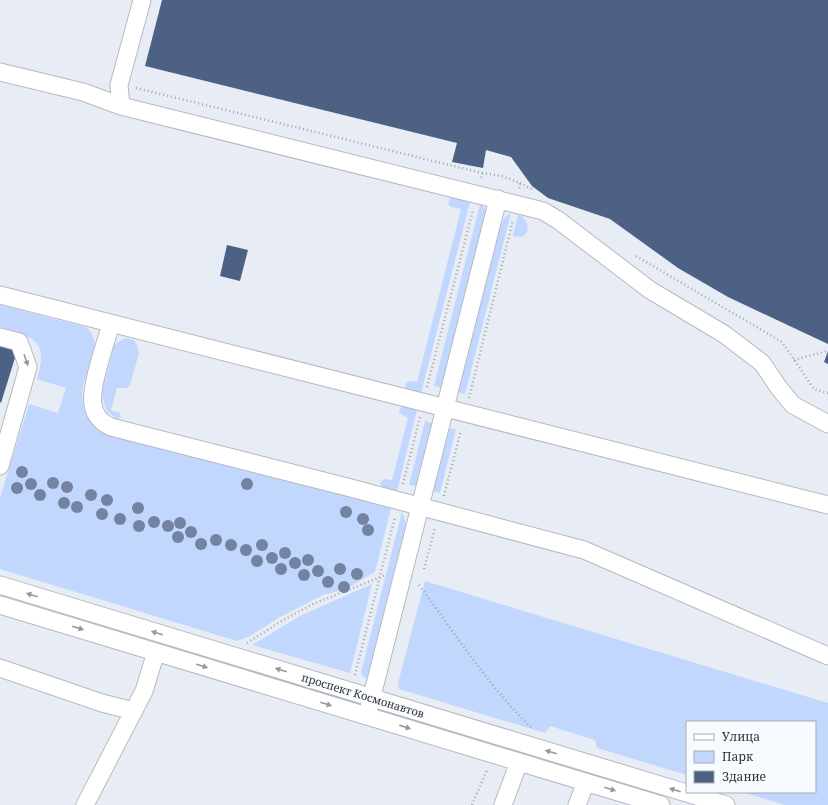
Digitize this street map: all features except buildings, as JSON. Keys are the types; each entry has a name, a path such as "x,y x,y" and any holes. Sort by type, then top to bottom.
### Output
{"street":[{"path":"121,106 119,85 142,0"},
{"path":"0,74 83,92 121,106 543,211 558,220 650,290 724,334 762,363 792,405 828,424"},
{"path":"367,716 498,199"},
{"path":"0,295 424,401 828,505"},
{"path":"111,323 93,390 92,404 94,410 104,424 584,550 828,656"},
{"path":"0,337 19,342 28,367 0,466"},
{"name":"проспект Космонавтов","path":"0,585 686,793"},
{"name":"проспект Космонавтов","path":"0,605 661,805"},
{"path":"86,805 144,690 156,652"},
{"path":"0,668 102,703 134,711"},
{"path":"503,805 519,762"},
{"path":"577,805 586,782"},
{"name":"проспект Космонавтов","path":"686,793 726,805"}],"path":[{"path":"134,88 482,173 502,176 536,191"},
{"path":"480,183 482,173"},
{"path":"518,193 520,183"},
{"path":"401,492 475,203"},
{"path":"442,502 466,412 514,213"},
{"path":"631,253 782,342 814,389 828,393"},
{"path":"794,360 828,351"},
{"path":"354,679 396,510"},
{"path":"242,646 280,622 313,604 379,576"},
{"path":"420,585 492,686 511,708 536,732"},
{"path":"472,805 488,767"}],"green space":[{"path":"454,197 470,202 421,393 406,389 405,384 409,381 417,382 461,209 451,207 448,204 450,198"},
{"path":"480,204 485,208 486,212 441,388 434,386"},
{"path":"511,213 465,394 458,392 501,225 505,217"},
{"path":"518,214 526,220 528,225 526,234 521,237 513,236"},
{"path":"0,305 85,327 91,333 94,339 94,354 84,383 82,396 87,417 95,428 101,432 391,508 375,572 346,589 323,595 280,617 250,636 237,641 0,569 0,498 29,404 58,413 66,388 37,379 41,356 40,348 36,342 30,338 0,327"},
{"path":"125,338 134,340 139,353 130,385 127,388 117,388 111,410 120,413 121,418 116,419 106,410 102,395 114,345"},
{"path":"403,407 417,410 397,491 383,487 380,484 383,479 392,480 408,418 399,413 400,408"},
{"path":"425,421 432,423 416,486 409,485"},
{"path":"450,428 456,429 440,493 433,491"},
{"path":"402,512 406,524 367,678 363,677 361,672"},
{"path":"425,581 828,703 828,805 785,805 745,793 816,793 816,721 686,721 686,775 597,748 595,740 550,726 545,733 399,689 398,683"},
{"path":"372,584 350,673 252,645 300,616"}]}
